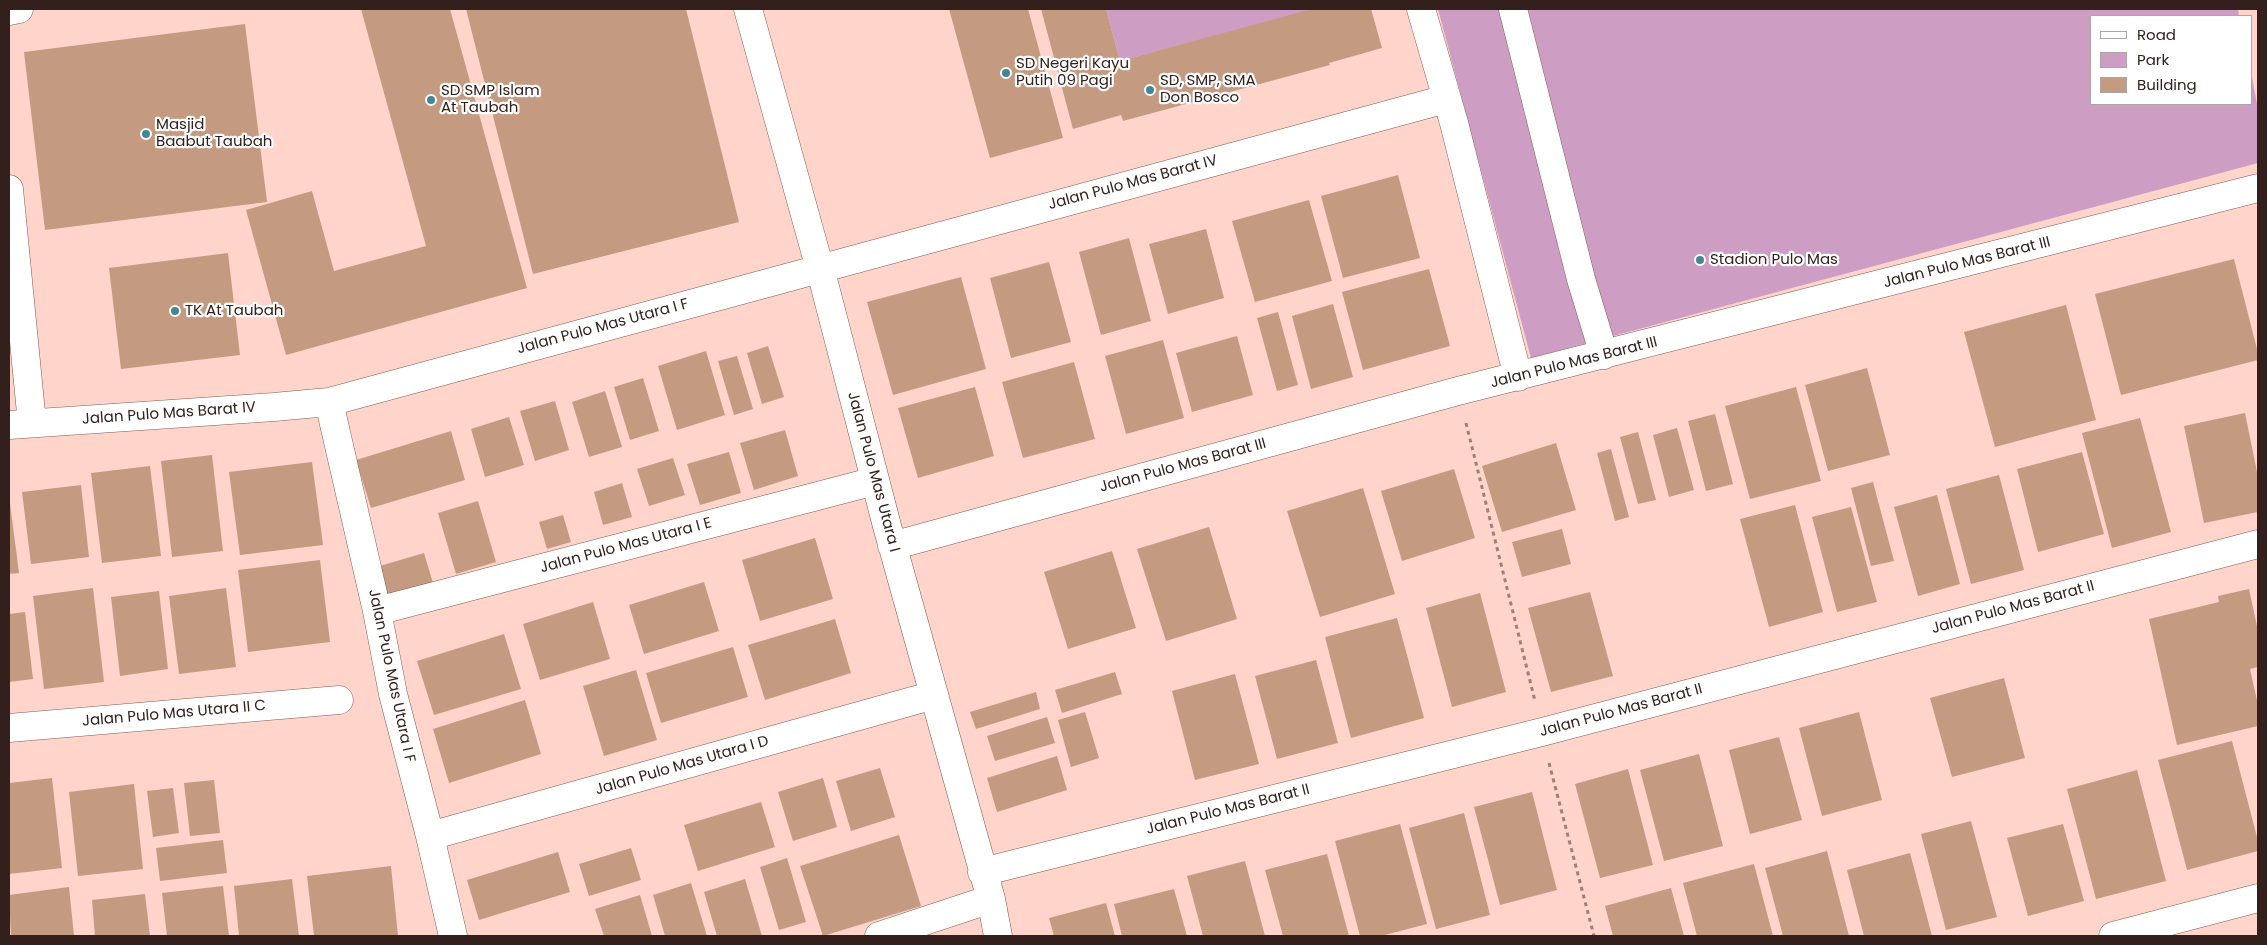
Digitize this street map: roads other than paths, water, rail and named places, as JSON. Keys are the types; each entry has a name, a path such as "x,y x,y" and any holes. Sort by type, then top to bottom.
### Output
{"street":[{"path":"9,11 19,9"},
{"name":"Jalan Pulo Mas Utara I","path":"748,9 892,546 990,899 998,936"},
{"path":"1421,9 1518,377"},
{"path":"1513,9 1581,278 1604,355"},
{"name":"Jalan Pulo Mas Barat IV","path":"819,268 1446,99"},
{"name":"Jalan Pulo Mas Barat III","path":"892,546 1458,391 2258,188"},
{"path":"9,190 20,424"},
{"name":"Jalan Pulo Mas Utara I F","path":"453,936 430,836 393,694 377,611 331,409 819,268"},
{"name":"Jalan Pulo Mas Barat IV","path":"20,424 274,407 331,409"},
{"name":"Jalan Pulo Mas Utara I E","path":"377,611 875,481"},
{"name":"Jalan Pulo Mas Barat II","path":"982,872 1542,732 2258,544"},
{"name":"Jalan Pulo Mas Utara I D","path":"430,836 934,695"},
{"name":"Jalan Pulo Mas Utara II C","path":"9,728 339,700"},
{"path":"2113,936 2258,898"},
{"path":"879,936 990,899"}],"place":[{"name":"SD Negeri Kayu Putih 09 Pagi","path":"1006,73"},
{"name":"SD, SMP, SMA Don Bosco","path":"1150,90"},
{"name":"SD SMP Islam At Taubah","path":"431,100"},
{"name":"Masjid Baabut Taubah","path":"146,134"},
{"name":"Stadion Pulo Mas","path":"1700,260"},
{"name":"TK At Taubah","path":"175,311"}]}
